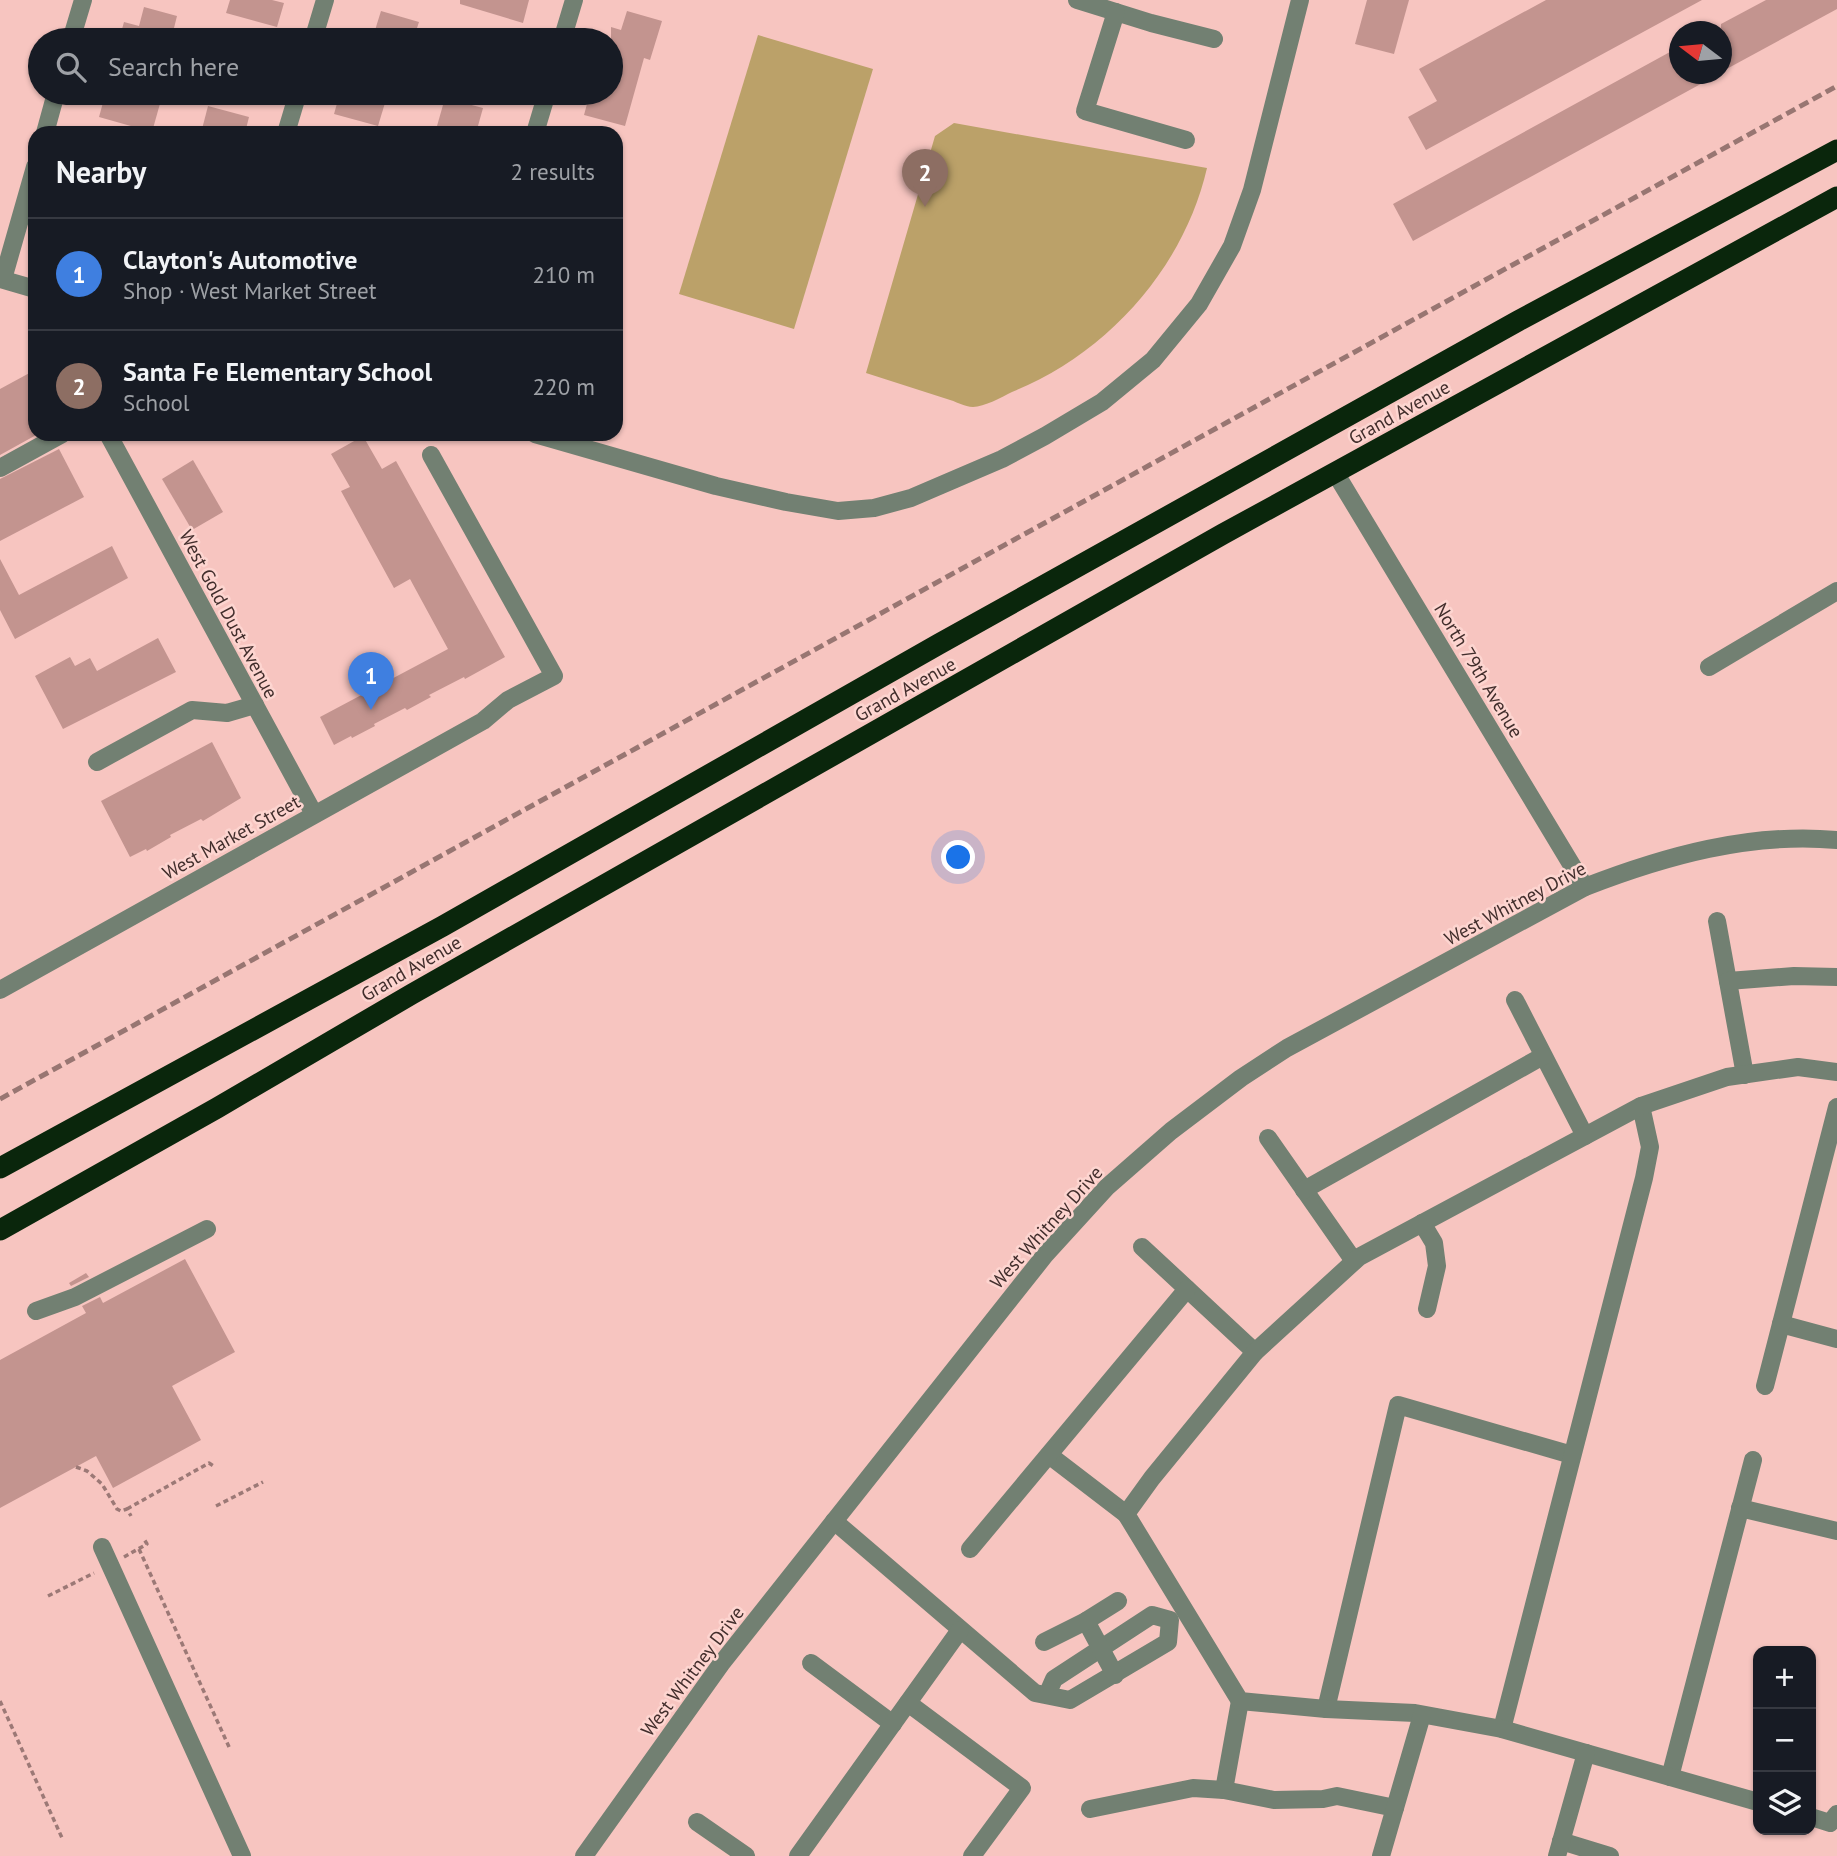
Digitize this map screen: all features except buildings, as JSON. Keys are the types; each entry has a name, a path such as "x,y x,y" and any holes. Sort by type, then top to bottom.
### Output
{"highway":[{"name":"Grand Avenue","path":"0,1168 443,926 939,644 1518,321 1837,149"},
{"name":"Grand Avenue","path":"0,1230 1223,534 1837,197"}],"street":[{"path":"75,28 83,0"},
{"path":"317,28 325,0"},
{"path":"566,28 574,0"},
{"path":"1077,0 1214,39"},
{"path":"560,441 716,485 838,511 874,508 922,493 1002,459 1102,402 1153,360 1199,304 1232,246 1252,190 1300,0"},
{"path":"1116,12 1085,111 1186,140"},
{"path":"47,126 53,105"},
{"path":"288,126 294,105"},
{"path":"537,126 543,105"},
{"path":"28,190 1,279 28,287"},
{"path":"0,468 49,441"},
{"name":"West Gold Dust Avenue","path":"112,441 314,814"},
{"name":"West Market Street","path":"0,990 483,721 509,700 554,676 431,455"},
{"name":"North 79th Avenue","path":"1336,474 1585,887"},
{"path":"1709,667 1837,591"},
{"path":"97,762 192,710 227,713 255,705"},
{"name":"West Whitney Drive","path":"584,1856 721,1664 1045,1255 1107,1188 1171,1131 1241,1078 1287,1048 1585,887 1677,856 1737,843 1837,840"},
{"path":"1717,921 1745,1075"},
{"path":"1728,981 1794,976 1837,978"},
{"path":"1515,1000 1585,1136"},
{"path":"1304,1190 1543,1056"},
{"path":"1126,1514 1255,1352 1354,1261 1641,1106 1727,1077 1798,1067 1837,1072"},
{"path":"1502,1729 1644,1178 1650,1147 1641,1106"},
{"path":"1765,1386 1837,1107"},
{"path":"1268,1138 1354,1261"},
{"path":"1422,1223 1434,1242 1437,1266 1427,1310"},
{"path":"36,1311 75,1297 207,1229"},
{"path":"1142,1247 1255,1352"},
{"path":"970,1549 1187,1289"},
{"path":"1781,1324 1837,1339"},
{"path":"1325,1709 1398,1405 1572,1455"},
{"path":"1049,1455 1126,1514 1178,1616 1240,1701 1224,1790"},
{"path":"1670,1777 1753,1460"},
{"path":"1740,1508 1837,1531"},
{"path":"834,1521 1035,1693 1070,1700 1168,1642 1178,1616"},
{"path":"103,1547 242,1856"},
{"path":"1044,1642 1118,1601"},
{"path":"1047,1695 1054,1679 1152,1615 1178,1616"},
{"path":"1086,1621 1115,1675"},
{"path":"798,1856 960,1630"},
{"path":"811,1663 892,1724"},
{"path":"1240,1701 1422,1715 1502,1729 1753,1801"},
{"path":"908,1703 1022,1788 972,1856"},
{"path":"1381,1856 1422,1715"},
{"path":"1587,1753 1559,1849 1610,1856"},
{"path":"1090,1809 1193,1788 1224,1790 1274,1800 1337,1796 1395,1808"},
{"path":"1816,1819 1830,1823 1837,1814"},
{"path":"697,1822 746,1856"}],"path":[{"path":"76,1467 87,1471 102,1484 117,1509 121,1511 209,1463 215,1467"},
{"path":"216,1506 263,1482"},
{"path":"228,1491 232,1498"},
{"path":"127,1509 131,1516"},
{"path":"121,1558 147,1544 144,1539"},
{"path":"139,1549 230,1749"},
{"path":"48,1596 96,1572"},
{"path":"0,1701 63,1840"}],"shaded area":[{"path":"758,35 873,69 794,329 679,294"},
{"path":"954,123 1207,168 1196,205 1180,240 1160,273 1109,331 1047,376 993,401 973,407 866,373 935,136"}],"railway":[{"path":"0,1099 1837,86"}],"place":[{"name":"Santa Fe Elementary School","path":"925,207"},
{"name":"Clayton's Automotive","path":"371,710"}]}
